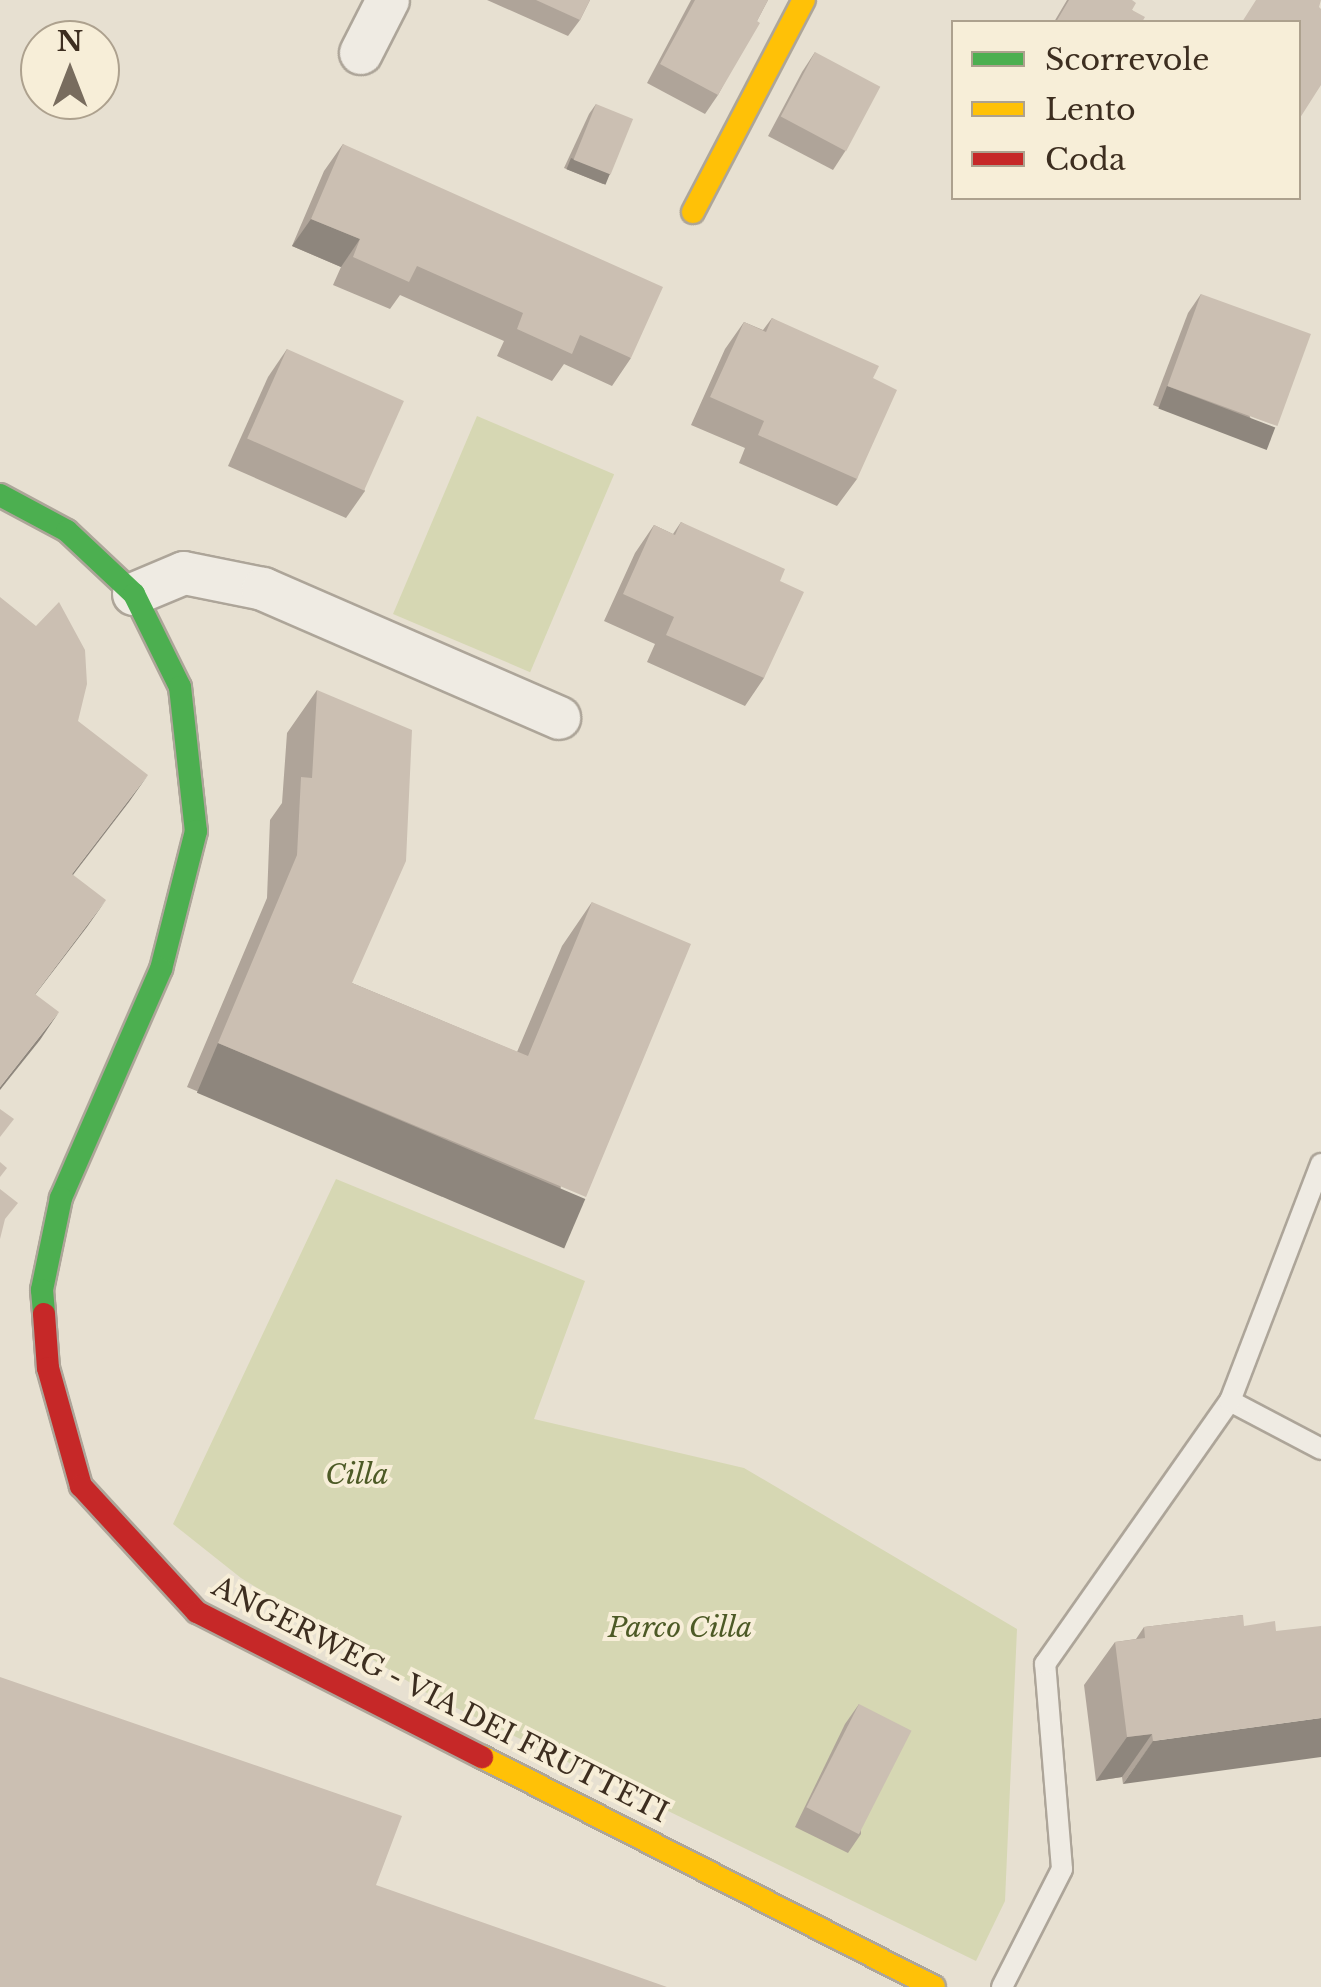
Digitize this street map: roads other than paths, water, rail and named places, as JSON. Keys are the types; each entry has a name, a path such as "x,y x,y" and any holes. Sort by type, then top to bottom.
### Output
{"street":[{"path":"361,53 388,0"},
{"path":"693,212 804,0"},
{"name":"ANGERWEG - VIA DEI FRUTTETI","path":"0,495 67,531 134,594 180,687 196,831 161,969 61,1198 42,1290 48,1368 81,1486 197,1612 934,1987"},
{"path":"134,594 184,572 263,588 559,718"}],"lane":[{"path":"1002,1987 1062,1869 1046,1664 1230,1401 1321,1164"},
{"path":"1230,1401 1321,1449"}],"park label":[{"name":"Cilla","path":"357,1475"},
{"name":"Parco Cilla","path":"680,1628"}]}
